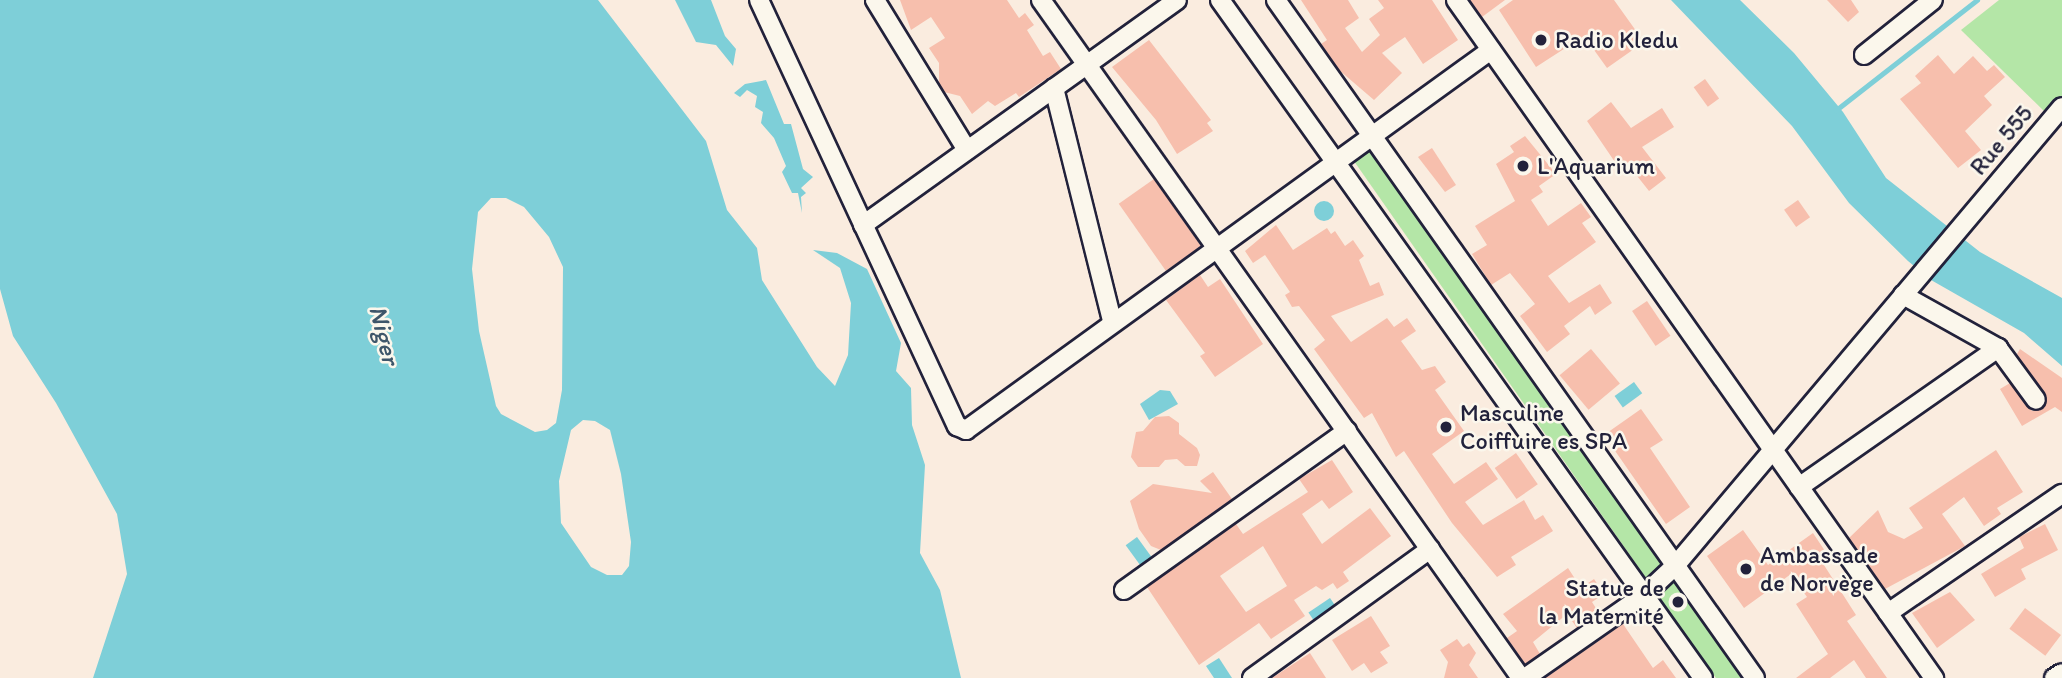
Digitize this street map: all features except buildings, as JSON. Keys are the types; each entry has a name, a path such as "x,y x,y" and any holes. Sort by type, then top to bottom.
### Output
{"street":[{"path":"759,0 961,429 970,429 1112,321 1492,50"},
{"path":"875,0 967,150"},
{"path":"1041,0 1523,678"},
{"path":"863,225 1177,0"},
{"path":"1220,0 1703,678"},
{"path":"1276,0 1755,678"},
{"path":"1456,0 1934,678"},
{"path":"1864,55 1933,0"},
{"path":"1054,88 1112,321"},
{"name":"Rue 555","path":"1523,678 1644,595 1675,566 1978,205 2059,115"},
{"path":"1903,295 1998,348 2036,400"},
{"path":"1799,486 1998,348"},
{"path":"1124,590 1347,431"},
{"path":"1888,613 2062,494"},
{"path":"1252,678 1430,549"},
{"path":"2054,678 2062,673"}],"green space":[{"path":"1999,0 2062,0 2062,106 2047,114 1961,30"},
{"path":"1366,140 1743,678 1716,678 1348,153"}],"water":[{"name":"Niger","path":"0,0 598,0 706,141 727,210 757,248 762,280 817,367 835,386 848,355 851,303 840,268 813,250 837,253 867,269 901,343 896,371 911,388 912,425 925,465 920,553 940,590 961,678 93,678 127,574 117,514 56,403 13,336 0,289","holes":["491,198 506,198 524,207 549,237 563,267 562,390 556,423 547,430 535,432 501,414 496,406 479,331 472,269 478,212","583,420 595,421 610,430 621,474 631,542 629,566 622,575 607,575 591,567 561,523 559,481 571,430"]},
{"path":"675,0 711,0 725,36 736,49 733,66 716,45 696,42"},
{"path":"1671,0 1740,0 1794,53 1843,112 1886,178 1980,252 2062,298 2062,366 2024,333 1931,280 1908,261 1849,203 1792,126"},
{"path":"766,80 784,124 791,124 803,169 813,177 801,188 806,193 801,197 802,213 798,193 792,193 782,172 786,166 774,138 761,123 763,112 755,107 757,96 747,90 740,97 734,93 745,84"},
{"path":"1324,201 1331,204 1334,211 1331,218 1324,221 1317,218 1314,211 1317,204"},
{"path":"1634,382 1642,393 1623,407 1615,396"},
{"path":"1160,390 1170,391 1178,404 1149,420 1140,404"},
{"path":"1137,537 1152,558 1141,566 1126,545"},
{"path":"1330,598 1338,610 1316,624 1308,613"},
{"path":"1219,658 1232,678 1214,678 1206,666"}],"waterway":[{"path":"1836,110 1977,0"}],"place":[{"name":"Radio Kledu","path":"1541,40"},
{"name":"L'Aquarium","path":"1523,166"},
{"name":"Masculine Coiffuire es SPA","path":"1446,427"},
{"name":"Ambassade de Norvège","path":"1746,569"},
{"name":"Statue de la Maternité","path":"1678,602"}]}
